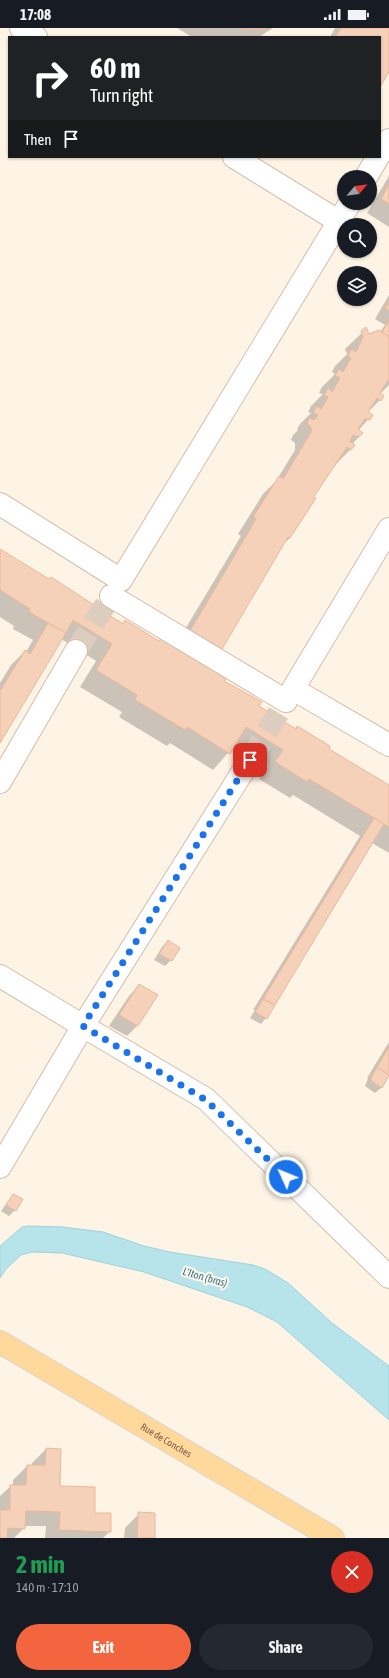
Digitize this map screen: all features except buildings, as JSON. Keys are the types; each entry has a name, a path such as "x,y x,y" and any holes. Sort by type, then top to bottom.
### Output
{"main road":[{"name":"Rue de Conches","path":"0,1342 334,1538"}],"lane":[{"path":"22,28 34,36"},
{"path":"381,152 389,140"},
{"path":"0,504 121,580 344,212 236,158"},
{"path":"370,170 377,158"},
{"path":"389,529 293,689 389,744"},
{"path":"111,596 286,701"},
{"path":"0,782 76,651"},
{"path":"0,1167 83,1026 250,760"},
{"path":"0,976 206,1100 389,1278"}],"water":[{"name":"L'Iton (bras)","path":"22,1227 63,1227 103,1232 144,1246 170,1252 253,1265 265,1269 288,1283 332,1323 389,1366 389,1420 277,1322 247,1307 144,1272 62,1253 32,1252 21,1255 6,1269 0,1278 0,1246"}],"tunnel":[{"path":"76,651 121,580"},
{"path":"250,760 293,689"}],"route":[{"path":"250,760 83,1026 206,1100 286,1177"}]}
